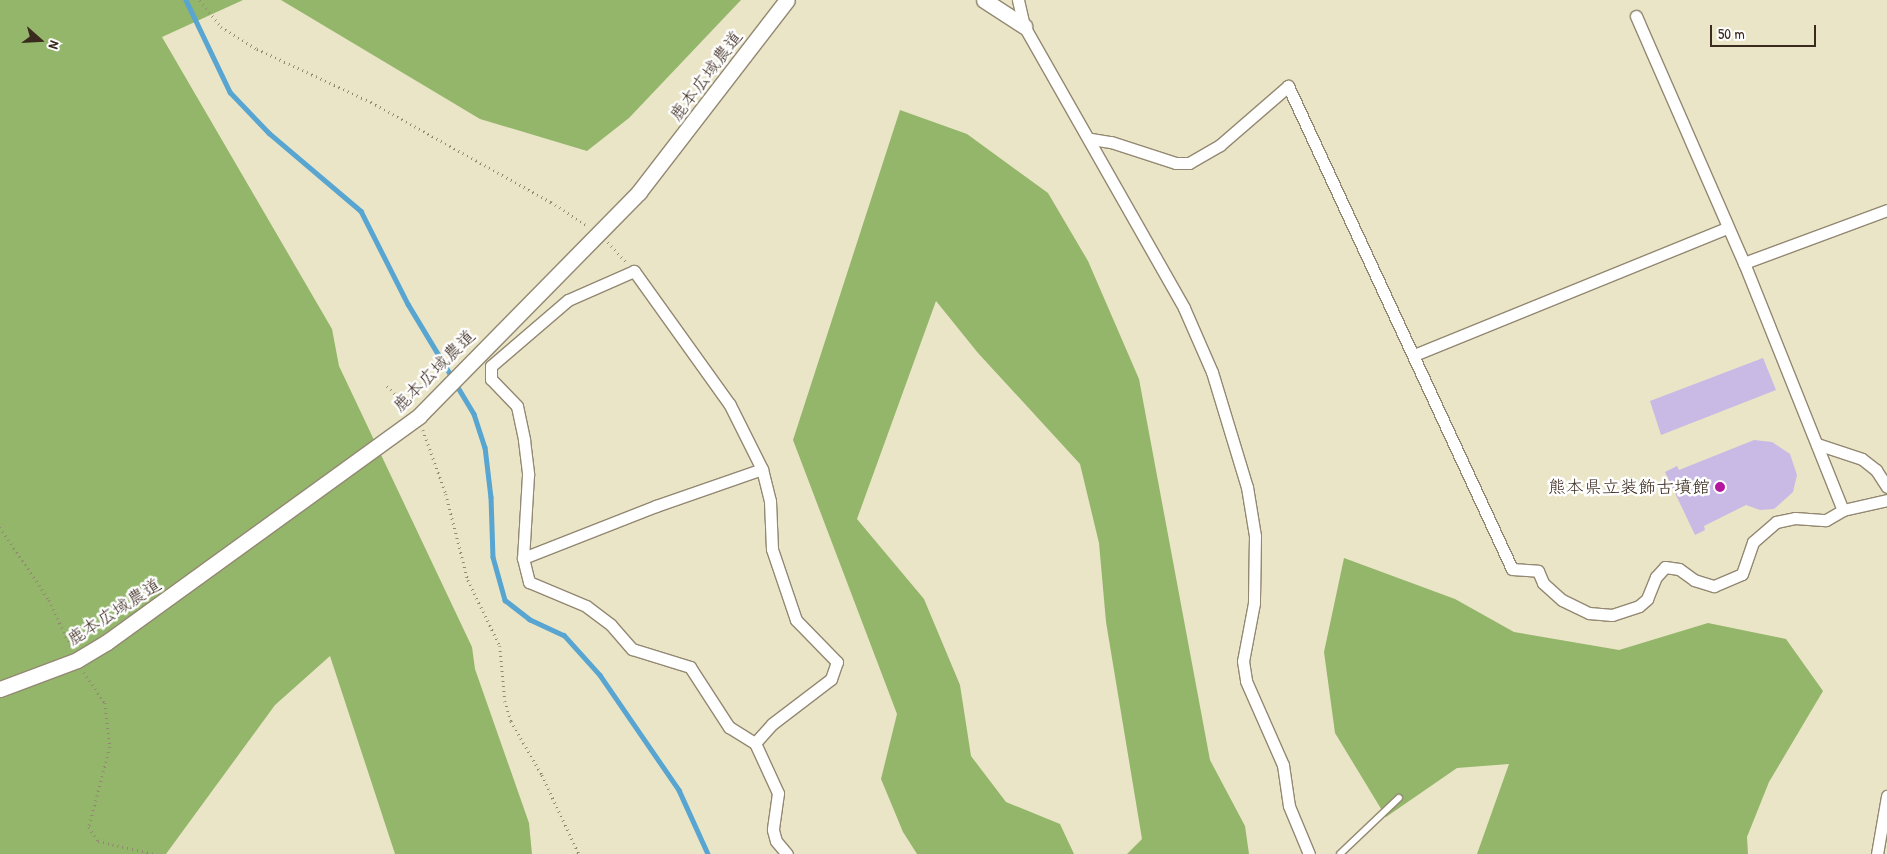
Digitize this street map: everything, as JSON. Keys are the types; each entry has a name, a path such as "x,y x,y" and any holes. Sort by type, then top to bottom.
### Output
{"street":[{"name":"鹿本広域農道","path":"0,688 76,660 136,623 418,416 600,235 663,162 787,0"},
{"path":"984,0 1024,26"},
{"path":"1018,0 1024,26 1091,139 1184,308 1212,372 1246,487 1255,536 1254,603 1243,661 1246,681 1283,765 1289,806 1309,854"},
{"path":"1636,16 1726,228 1744,263 1844,510"},
{"path":"1091,139 1111,142 1176,163 1189,163 1220,145 1288,86 1512,569 1538,571 1543,583 1562,600 1589,614 1612,615 1639,606 1647,599 1656,577 1664,567 1679,569 1694,580 1714,586 1742,574 1753,542 1776,522 1794,518 1826,520 1844,510 1887,500"},
{"path":"1744,263 1887,210"},
{"path":"1414,355 1726,228"},
{"path":"756,743 772,724 831,679 837,662 796,620 772,549 770,500 762,469 730,405 634,271 568,300 491,366 491,378 517,406 524,440 528,476 523,558 529,582 586,606 611,625 632,648 690,668 728,727 756,743 778,793 773,830 776,841 786,854"},
{"path":"1817,444 1862,459 1876,470 1887,487"},
{"path":"523,558 762,469"},
{"path":"1876,854 1887,796"}],"lane":[{"path":"1340,854 1399,798"}],"path":[{"path":"200,0 221,27 257,49 371,102 551,202 600,235 634,271"},
{"path":"387,386 418,416 446,494 468,580 500,646 505,701 511,721 542,775 579,854"},
{"path":"0,527 49,600 76,660 105,703 110,747 89,827 98,841 154,854"}],"green space":[{"path":"0,0 243,0 162,37 332,329 339,366 472,647 475,669 529,823 532,854 395,854 330,656 275,705 166,854 0,854"},
{"path":"281,0 741,0 629,118 587,151 480,119"},
{"path":"900,110 967,134 1048,193 1088,261 1139,379 1210,760 1245,826 1249,854 1127,854 1142,839 1106,622 1099,543 1080,464 978,353 936,301 857,519 924,599 960,685 971,756 1006,802 1060,824 1074,854 917,854 903,832 881,779 897,714 793,440"},
{"path":"1344,558 1455,599 1514,632 1619,650 1708,623 1786,639 1823,691 1769,782 1747,837 1748,854 1477,854 1509,764 1457,768 1386,817 1335,733 1324,652"}],"building":[{"path":"1763,358 1776,390 1661,435 1650,401"},
{"path":"1754,440 1772,442 1790,454 1797,475 1793,492 1774,509 1760,510 1746,505 1704,526 1705,530 1695,535 1665,472 1677,466 1679,470"}],"waterway":[{"path":"186,0 230,92 269,133 361,211 408,304 452,377"},
{"path":"456,384 474,414 485,447 491,497 493,557 505,600 529,619 564,635 600,675 679,790 708,854"}],"place":[{"name":"熊本県立装飾古墳館","path":"1720,487"}]}
